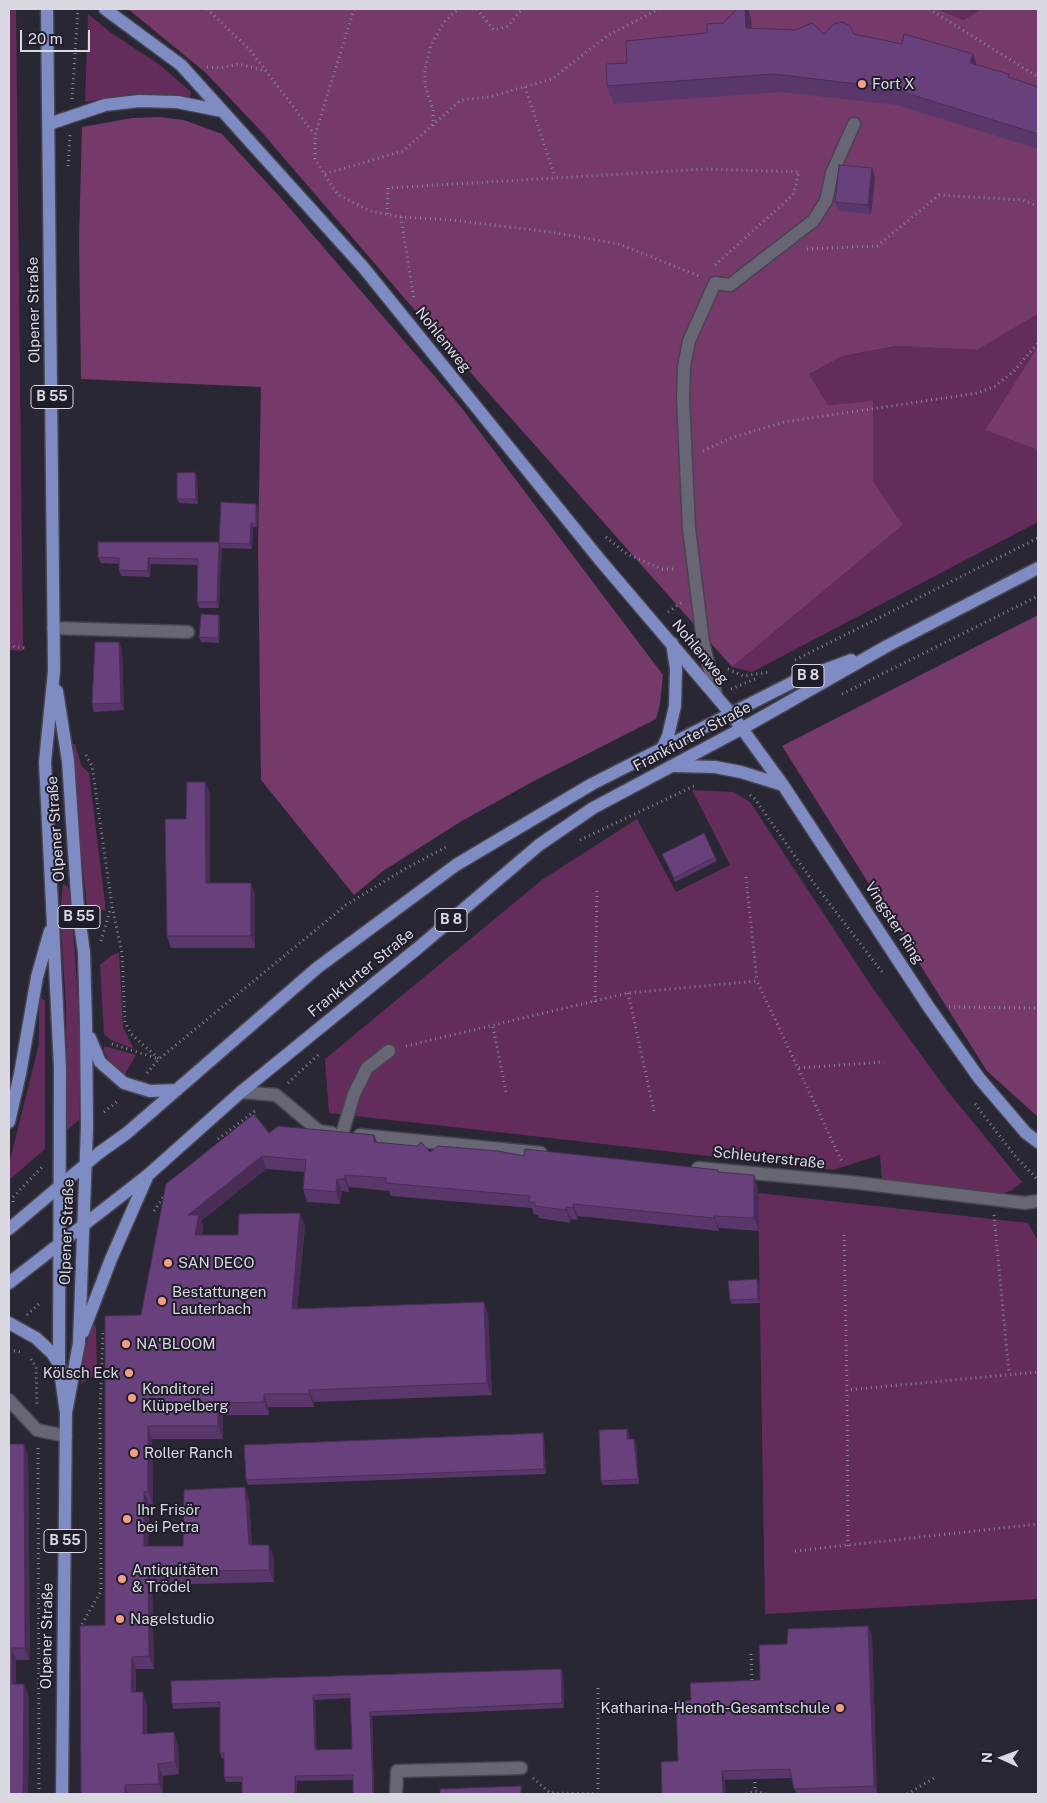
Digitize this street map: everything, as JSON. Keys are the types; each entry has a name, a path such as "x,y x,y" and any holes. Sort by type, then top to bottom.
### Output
{"main road":[{"name":"Olpener Straße","path":"47,9 54,671 45,762 60,1068 59,1186"},
{"name":"Nohlenweg","path":"105,9 181,65 363,267 600,560 732,715"},
{"path":"49,124 105,105 139,101 177,102 222,111"},
{"name":"Frankfurter Straße","path":"9,1283 148,1175 241,1092 410,954 539,845 593,808 743,728 887,646 1038,568"},
{"path":"662,749 668,736 675,706 676,669 672,644"},
{"name":"Frankfurter Straße","path":"9,1229 85,1164 127,1133 317,968 456,865 592,784 732,715 794,681 887,646"},
{"name":"Olpener Straße","path":"54,671 68,760 78,910 84,952 86,1023 85,1164 79,1343 66,1413 62,1794"},
{"name":"Vingster Ring","path":"732,715 783,784 928,1006 979,1078 1026,1133 1038,1142"},
{"path":"672,766 732,770 783,784"},
{"path":"9,1122 20,1074 37,977 53,919"},
{"path":"86,1023 95,1053 100,1062 116,1078 133,1088 150,1091 177,1090"},
{"path":"79,1343 111,1259 148,1175"},
{"name":"B 55","path":"59,1186 59,1364 66,1413"},
{"path":"9,1323 36,1338 52,1353 59,1364"}],"street":[{"path":"716,695 703,642 689,528 684,383 688,341 715,283 730,285 813,221 826,201 832,173 854,124"},
{"path":"53,628 188,632"},
{"path":"342,1134 354,1094 367,1068 389,1051"},
{"path":"241,1092 276,1095 319,1131 552,1154"},
{"name":"Schleuterstraße","path":"681,1166 850,1182 993,1200 1025,1203 1038,1201"},
{"path":"9,1400 37,1430 66,1436"},
{"path":"396,1794 397,1771 521,1768"}],"path":[{"path":"69,162 78,9"},
{"path":"207,9 250,50 315,135"},
{"path":"354,9 315,135 316,159 337,194 370,211 401,217 452,220 550,232 619,244 715,283"},
{"path":"433,126 433,109 425,85 425,70 431,45 446,21 458,9"},
{"path":"477,9 494,30 508,26 522,9"},
{"path":"325,174 403,151 461,100 489,97 552,79 607,36 659,9"},
{"path":"929,9 1038,77"},
{"path":"525,87 555,177"},
{"path":"387,214 388,188 705,169 799,172 793,195 701,277"},
{"path":"774,251 876,246 939,195 1022,200 1038,206"},
{"path":"401,217 415,303"},
{"path":"686,458 731,438 784,422 978,393 994,386 1014,370 1038,343"},
{"path":"602,533 627,554 662,569 694,569"},
{"path":"788,663 1038,538"},
{"path":"656,624 676,606 698,595"},
{"path":"838,697 1038,596"},
{"path":"703,642 729,669 743,676 771,672 716,695"},
{"path":"9,644 15,647 27,648"},
{"path":"92,766 112,906 122,953 125,1022 131,1034 159,1059 107,1042"},
{"path":"579,841 699,784"},
{"path":"748,793 755,799 813,882 884,974"},
{"path":"746,877 757,981 799,1068 850,1182"},
{"path":"595,1002 597,888"},
{"path":"389,1051 410,1044 493,1027 628,993 757,981"},
{"path":"628,993 654,1111"},
{"path":"928,1006 1038,1008"},
{"path":"493,1027 506,1092"},
{"path":"214,1142 276,1095 323,1050"},
{"path":"799,1068 884,1062"},
{"path":"972,1099 1016,1157 1038,1180"},
{"path":"150,1216 170,1187"},
{"path":"993,1200 1010,1374"},
{"path":"844,1235 848,1546"},
{"path":"80,1629 101,1590 100,1411 103,1326"},
{"path":"9,1350 25,1352 36,1366 40,1794"},
{"path":"847,1390 1038,1372"},
{"path":"795,1551 1038,1524"},
{"path":"751,1654 752,1684"},
{"path":"521,1768 550,1793 598,1794 598,1688"},
{"path":"755,1772 755,1791"},
{"path":"907,1794 936,1777"},
{"path":"746,1794 755,1791 766,1794"}],"shaded area":[{"path":"9,9 16,9 23,651 9,650"},
{"path":"128,9 937,9 963,20 982,9 1038,9 1038,314 977,350 897,346 843,356 809,374 828,405 873,401 873,481 903,525 732,667 406,300 259,129 205,72"},
{"path":"937,9 982,9 963,20"},
{"path":"88,14 110,32 160,65 191,92 190,97 130,94 85,102"},
{"path":"159,117 184,120 222,134 281,198 461,407 663,675 660,704 656,719 532,782 460,822 383,871 354,895 261,780 258,546 261,387 81,379 79,238 82,127 132,118"},
{"path":"1038,314 1038,346 985,430 1038,450 1038,522 752,672 732,667 903,525 873,481 873,402 828,405 809,374 843,356 897,346 977,350"},
{"path":"1038,346 1038,450 985,430"},
{"path":"1038,615 1038,1117 987,1071 782,746"},
{"path":"69,744 75,744 81,765 89,773 106,911 87,905"},
{"path":"692,790 734,792 750,802 874,990 946,1089 1022,1182 1012,1190 1001,1194 882,1181 880,1155 833,1170 329,1113 325,1059 543,879 637,819 676,892 730,865"},
{"path":"63,884 68,887 71,900 80,1030 79,1120 67,1130 66,1005 60,913"},
{"path":"119,953 123,1027 134,1049 111,1040 104,1034 100,965 112,955"},
{"path":"39,996 45,1001 45,1149 9,1180 9,1164 39,1044"},
{"path":"104,1046 136,1055 125,1074 108,1059"},
{"path":"758,1193 1028,1223 1038,1241 1038,1599 765,1614"},
{"path":"91,1324 96,1326 97,1374 81,1384 82,1364"}],"building":[{"path":"737,9 745,9 746,28 795,30 812,23 824,34 834,24 842,22 850,26 854,34 902,44 904,34 973,54 970,63 1009,74 1008,77 1038,87 1038,134 890,88 774,74 607,86 606,64 627,63 626,41 707,33 707,24 723,23"},
{"path":"839,165 872,168 868,205 835,202"},
{"path":"195,472 196,499 177,499 177,473"},
{"path":"221,502 256,504 256,523 251,523 250,544 219,543"},
{"path":"98,542 219,542 217,602 197,602 198,559 148,558 148,571 119,570 119,558 98,557"},
{"path":"201,614 219,615 218,638 199,637"},
{"path":"95,642 119,642 121,703 92,704"},
{"path":"187,782 205,782 206,883 251,883 251,936 167,936 165,819 186,819"},
{"path":"704,833 715,857 674,878 662,854"},
{"path":"254,1114 269,1133 278,1126 374,1135 374,1142 417,1146 421,1142 430,1152 438,1146 498,1151 524,1156 525,1149 754,1175 754,1218 714,1216 714,1218 573,1204 573,1208 566,1207 566,1210 535,1206 535,1202 529,1202 530,1196 386,1183 386,1178 345,1175 344,1179 337,1179 336,1192 303,1189 306,1160 262,1156 188,1215 199,1215 195,1235 238,1235 239,1214 300,1213 292,1309 484,1302 487,1383 309,1390 309,1394 264,1394 264,1402 218,1403 218,1426 148,1426 148,1492 144,1492 144,1546 183,1546 184,1490 245,1487 249,1545 269,1545 269,1570 148,1572 149,1656 132,1657 131,1692 143,1692 143,1734 174,1732 175,1762 158,1764 159,1784 125,1785 125,1794 81,1794 80,1626 105,1625 105,1316 141,1315 166,1184"},
{"path":"757,1279 758,1299 730,1300 728,1281"},
{"path":"627,1429 627,1439 634,1439 638,1479 601,1481 599,1430"},
{"path":"543,1433 544,1469 246,1480 244,1445"},
{"path":"9,1444 24,1444 25,1648 12,1648 12,1684 24,1684 23,1794 9,1794"},
{"path":"868,1626 874,1786 794,1789 790,1769 722,1771 723,1794 662,1794 661,1762 678,1761 676,1701 691,1700 690,1683 760,1680 759,1645 787,1644 788,1629"},
{"path":"561,1669 562,1703 370,1712 373,1794 353,1794 353,1775 295,1776 295,1794 242,1794 242,1777 224,1777 224,1753 220,1753 220,1702 172,1704 171,1681","holes":["350,1694 352,1749 315,1750 313,1695"]},
{"path":"521,1786 521,1794 440,1794 440,1789"}],"place":[{"name":"Fort X","path":"862,84"},
{"name":"SAN DECO","path":"168,1263"},
{"name":"Bestattungen Lauterbach","path":"162,1301"},
{"name":"NA'BLOOM","path":"126,1344"},
{"name":"Kölsch Eck","path":"129,1373"},
{"name":"Konditorei Klüppelberg","path":"132,1398"},
{"name":"Roller Ranch","path":"134,1453"},
{"name":"Ihr Frisör bei Petra","path":"127,1519"},
{"name":"Antiquitäten & Trödel","path":"122,1579"},
{"name":"Nagelstudio","path":"120,1619"},
{"name":"Katharina-Henoth-Gesamtschule","path":"840,1708"}]}
